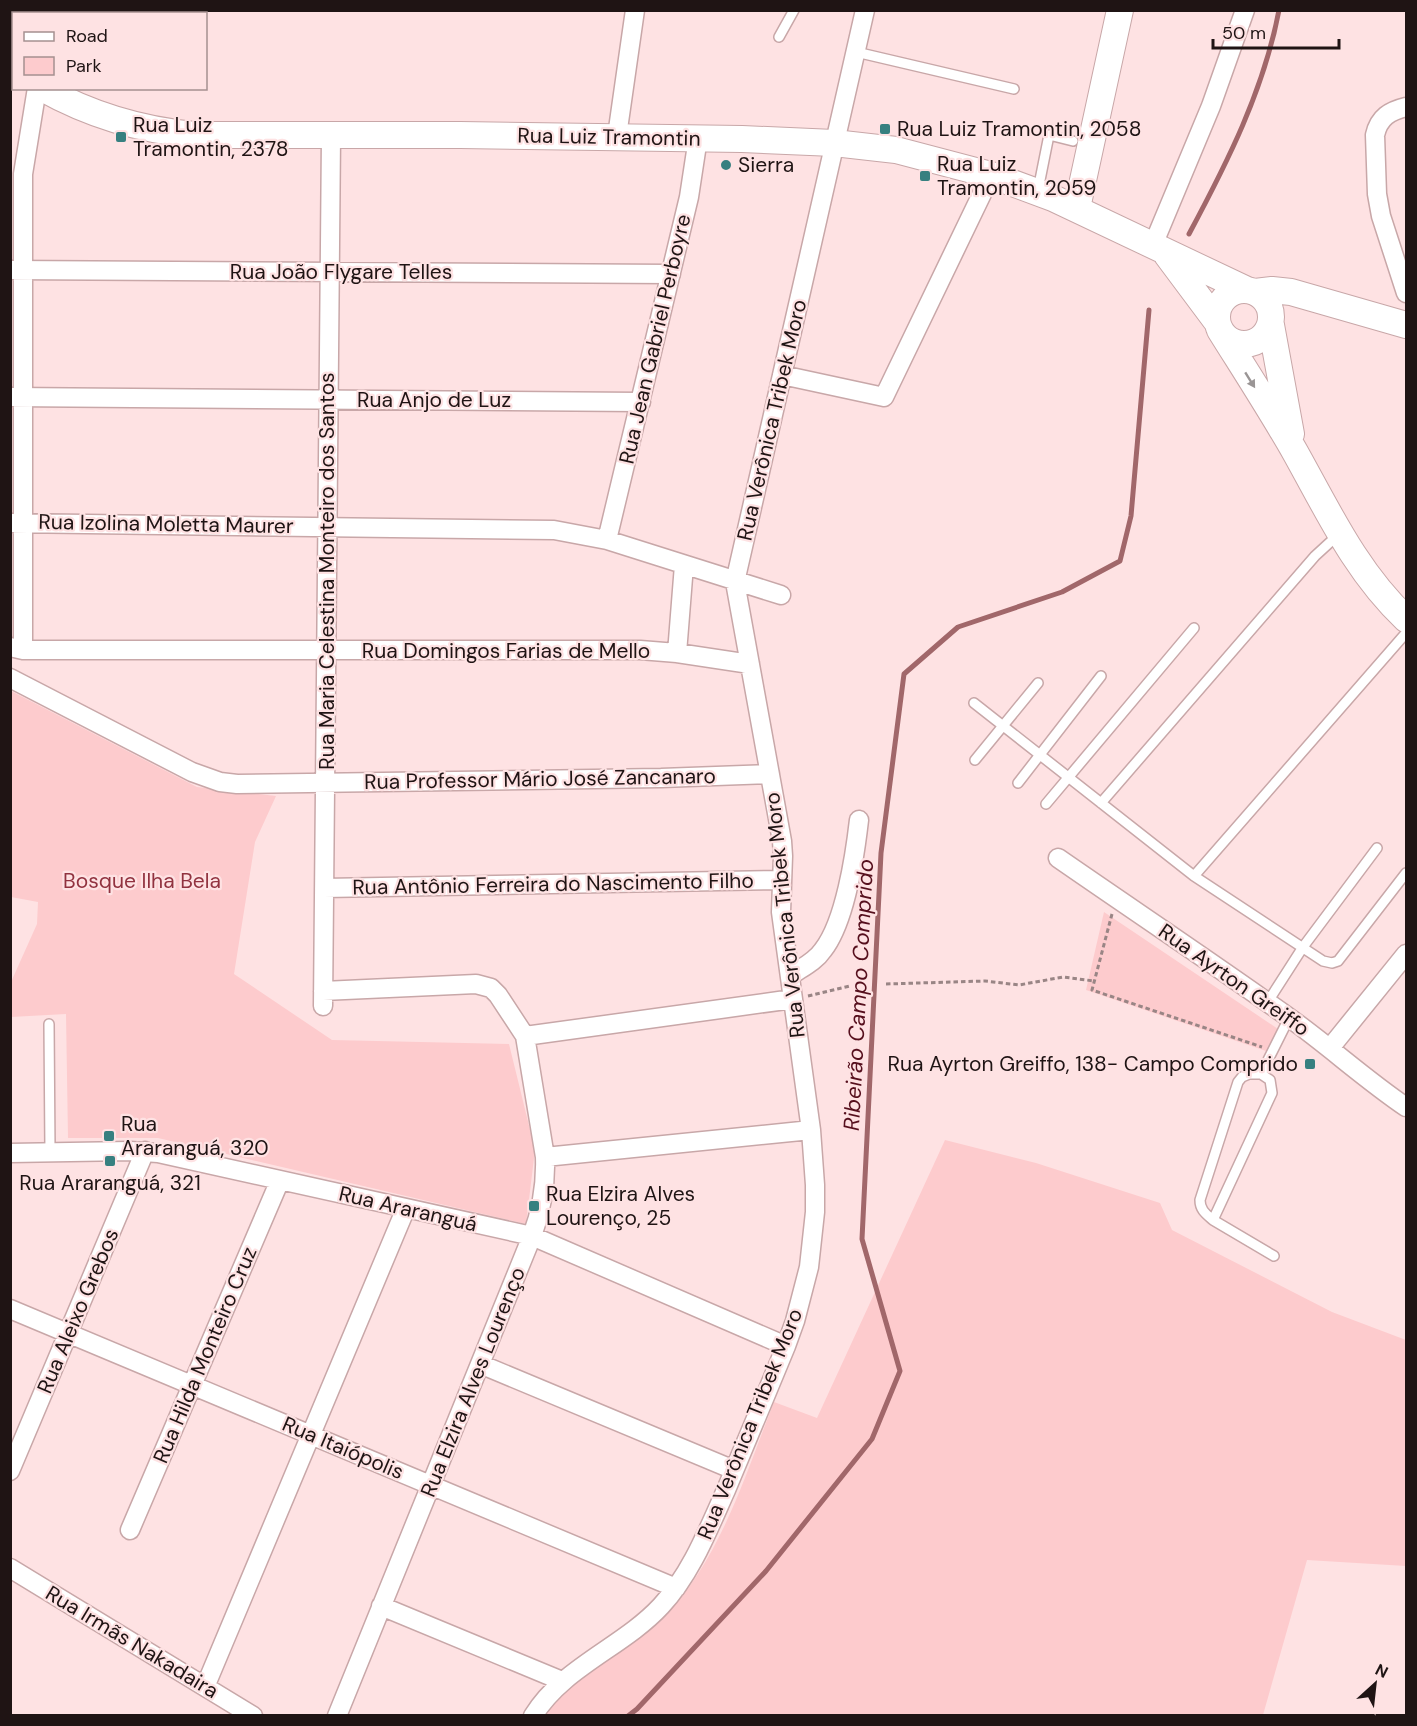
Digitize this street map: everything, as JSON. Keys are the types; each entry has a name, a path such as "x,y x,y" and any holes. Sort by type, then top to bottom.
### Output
{"main road":[{"path":"1077,208 1120,10"},
{"name":"Rua Luiz Tramontin","path":"46,90 82,109 110,120 159,131 215,136 617,136 834,143 896,150 991,175 1037,192 1077,208 1251,291 1291,292 1407,325"},
{"name":"Rua Luiz Tramontin","path":"1159,249 1218,326 1293,450 1339,534 1372,582 1407,619"},
{"path":"1271,321 1267,334 1260,340 1251,344 1233,343 1225,338 1218,326 1219,305 1230,293 1251,291 1267,302 1271,321 1293,450"},
{"name":"Rua Luiz Tramontin","path":"1271,321 1307,305 1331,303"}],"street":[{"path":"617,136 635,10"},
{"name":"Rua Verônica Tribek Moro","path":"533,1716 548,1695 562,1681 643,1623 676,1588 703,1541 734,1470 786,1346 803,1292 812,1240 815,1185 811,1130 781,912 782,841 735,582 865,10"},
{"path":"1159,249 1245,10"},
{"path":"16,648 17,174 37,90"},
{"path":"1407,107 1392,111 1383,117 1377,126 1375,135 1377,194 1381,216 1407,293"},
{"name":"Rua Maria Celestina Monteiro dos Santos","path":"331,136 323,999 484,985 491,988 503,1001 525,1036"},
{"name":"Rua Jean Gabriel Perboyre","path":"607,540 689,197 698,138"},
{"path":"782,375 884,397 991,175"},
{"name":"Rua João Flygare Telles","path":"17,270 671,274"},
{"name":"Rua Anjo de Luz","path":"17,397 641,402"},
{"name":"Rua Izolina Moletta Maurer","path":"17,523 527,529 581,534 607,540 781,595"},
{"path":"677,653 684,565"},
{"name":"Rua Domingos Farias de Mello","path":"16,648 326,651 640,650 750,664"},
{"name":"Rua Professor Mário José Zancanaro","path":"10,678 206,777 237,784 770,774"},
{"path":"790,976 814,960 824,950 831,936 852,870 859,820"},
{"name":"Rua Ayrton Greiffo","path":"1058,858 1267,1002 1407,1107"},
{"name":"Rua Antônio Ferreira do Nascimento Filho","path":"324,888 782,880"},
{"path":"1330,1048 1407,954"},
{"path":"525,1036 793,999"},
{"name":"Rua Elzira Alves Lourenço","path":"337,1716 532,1236 543,1203 545,1156 525,1036"},
{"path":"545,1156 811,1130"},
{"name":"Rua Araranguá","path":"10,1153 145,1151 532,1236 786,1346"},
{"name":"Rua Aleixo Grebos","path":"10,1471 145,1151"},
{"name":"Rua Hilda Monteiro Cruz","path":"130,1530 280,1180"},
{"path":"205,1687 406,1208"},
{"name":"Rua Itaiópolis","path":"10,1309 676,1588"},
{"path":"480,1364 734,1470"},
{"name":"Rua Irmãs Nakadaira","path":"10,1568 253,1716"},
{"path":"381,1606 562,1681"}],"lane":[{"path":"779,37 794,10"},
{"path":"856,51 1014,89"},
{"path":"1037,192 1049,135 1073,141"},
{"path":"1101,803 1315,556 1339,534"},
{"path":"1046,804 1194,628"},
{"path":"1194,876 1407,633"},
{"path":"1018,783 1101,676"},
{"path":"975,760 1038,682"},
{"path":"974,703 1194,876 1323,961 1332,963 1338,961 1406,873"},
{"path":"1267,1002 1304,947 1377,848"},
{"path":"1261,1074 1289,1018"},
{"path":"49,1024 50,1152"},
{"path":"1213,1220 1272,1093 1270,1080 1261,1074 1249,1074 1238,1082 1200,1206 1204,1213 1213,1220 1274,1256"}],"path":[{"path":"1116,898 1092,990 1272,1051"},
{"path":"886,984 985,981 1019,985 1064,977 1095,981"},
{"path":"793,999 850,986"}],"green space":[{"name":"Bosque Ilha Bela","path":"11,691 197,787 276,796 255,842 234,974 332,1040 509,1044 535,1150 526,1224 158,1138 68,1138 66,1014 11,1017 11,982 37,924 38,902 11,897"},
{"path":"1104,912 1278,1029 1266,1051 1086,990"},
{"path":"945,1140 1036,1163 1160,1203 1172,1230 1332,1312 1406,1340 1406,1566 1307,1560 1263,1715 545,1716 575,1683 655,1625 682,1597 715,1545 741,1489 774,1402 817,1418"}],"waterway":[{"name":"Ribeirão Campo Comprido","path":"1189,234 1243,125 1264,69 1279,10"},
{"name":"Ribeirão Campo Comprido","path":"628,1716 766,1571 872,1439 900,1371 862,1239 881,853 904,674 958,627 1062,592 1120,561 1131,516 1149,310"}],"place":[{"name":"Rua Luiz Tramontin, 2058","path":"885,129"},
{"name":"Rua Luiz Tramontin, 2378","path":"121,137"},
{"name":"Sierra","path":"726,165"},
{"name":"Rua Luiz Tramontin, 2059","path":"925,176"},
{"name":"Rua Ayrton Greiffo, 138- Campo Comprido","path":"1310,1064"},
{"name":"Rua Araranguá, 320","path":"109,1136"},
{"name":"Rua Araranguá, 321","path":"110,1161"},
{"name":"Rua Elzira Alves Lourenço, 25","path":"534,1206"}]}
